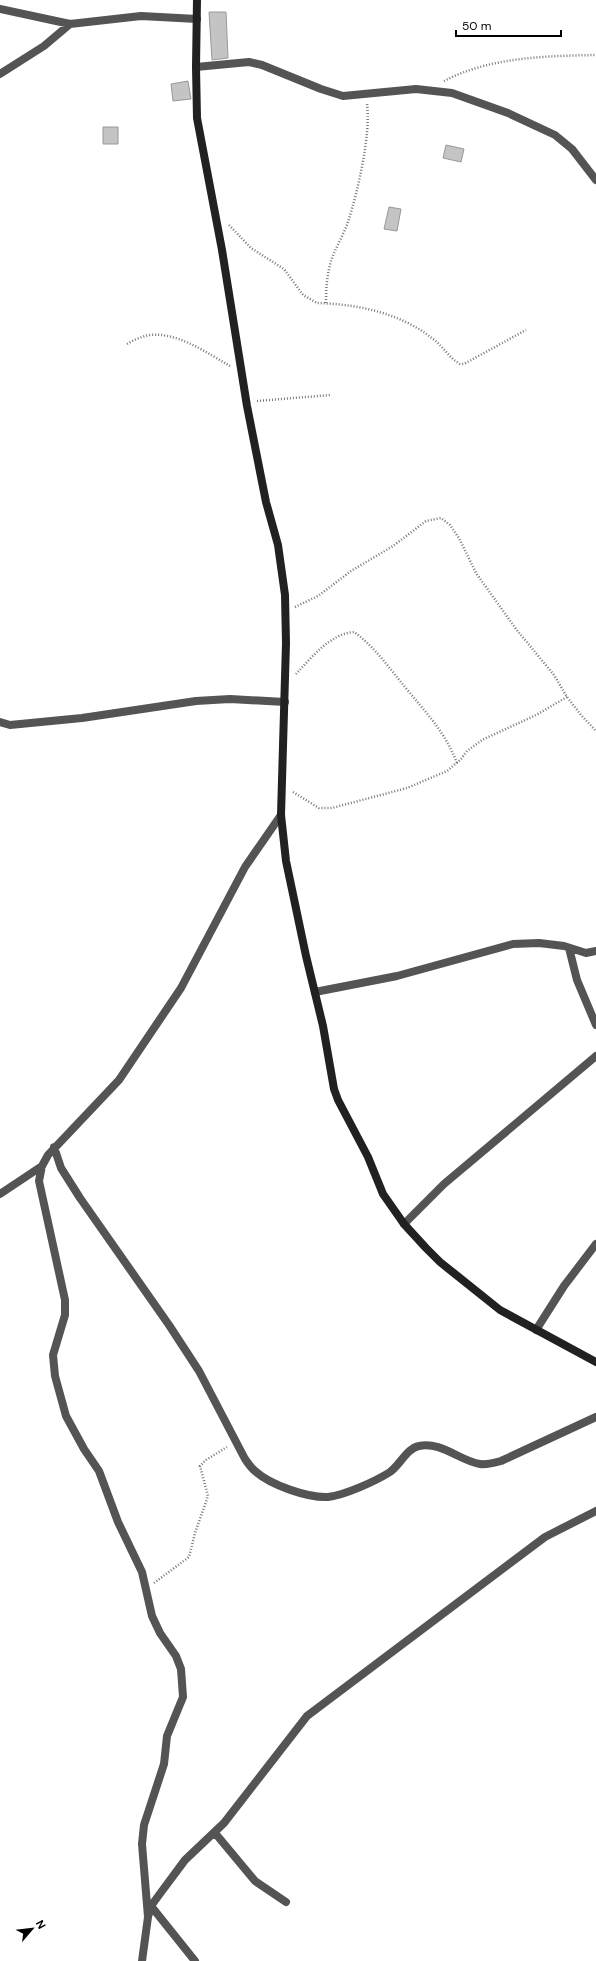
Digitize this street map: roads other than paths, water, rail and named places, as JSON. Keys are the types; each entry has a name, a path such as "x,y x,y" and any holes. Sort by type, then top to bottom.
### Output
{"street":[{"path":"197,0 197,118 215,212 246,402 266,502 278,545 285,610 285,702 281,815 286,861 315,992 332,1079 338,1100 368,1157 383,1194 404,1224 440,1262 500,1310 596,1362"},
{"path":"0,9 70,24 141,16 197,19"},
{"path":"0,74 44,46 70,24"},
{"path":"196,67 249,62 262,65 338,95 349,96 416,88 430,89 452,94 485,104 555,135 572,149 596,180"},
{"path":"0,722 10,725 82,718 196,701 230,699 285,702"},
{"path":"142,1961 148,1916 142,1844 143,1829 164,1764 168,1736 184,1692 179,1664 156,1625 142,1572 118,1522 99,1471 71,1428 60,1394 55,1376 54,1355 66,1307 64,1289 56,1261 39,1181 42,1166 54,1147 119,1080 181,988 245,867 281,815"},
{"path":"315,992 397,976 513,944 539,942 586,953 596,951"},
{"path":"569,948 578,980 596,1025"},
{"path":"404,1224 444,1184 596,1056"},
{"path":"54,1147 61,1168 80,1198 169,1325 199,1371 245,1459 255,1471 272,1482 312,1496 329,1497 379,1478 392,1471 414,1448 420,1446 448,1450 479,1464 488,1464 501,1461 596,1417"},
{"path":"0,1194 42,1166"},
{"path":"536,1330 564,1286 596,1244"},
{"path":"148,1916 152,1906 177,1868 215,1833 307,1716 545,1537 596,1511"},
{"path":"215,1833 251,1877 286,1902"},
{"path":"152,1906 195,1961"}]}
